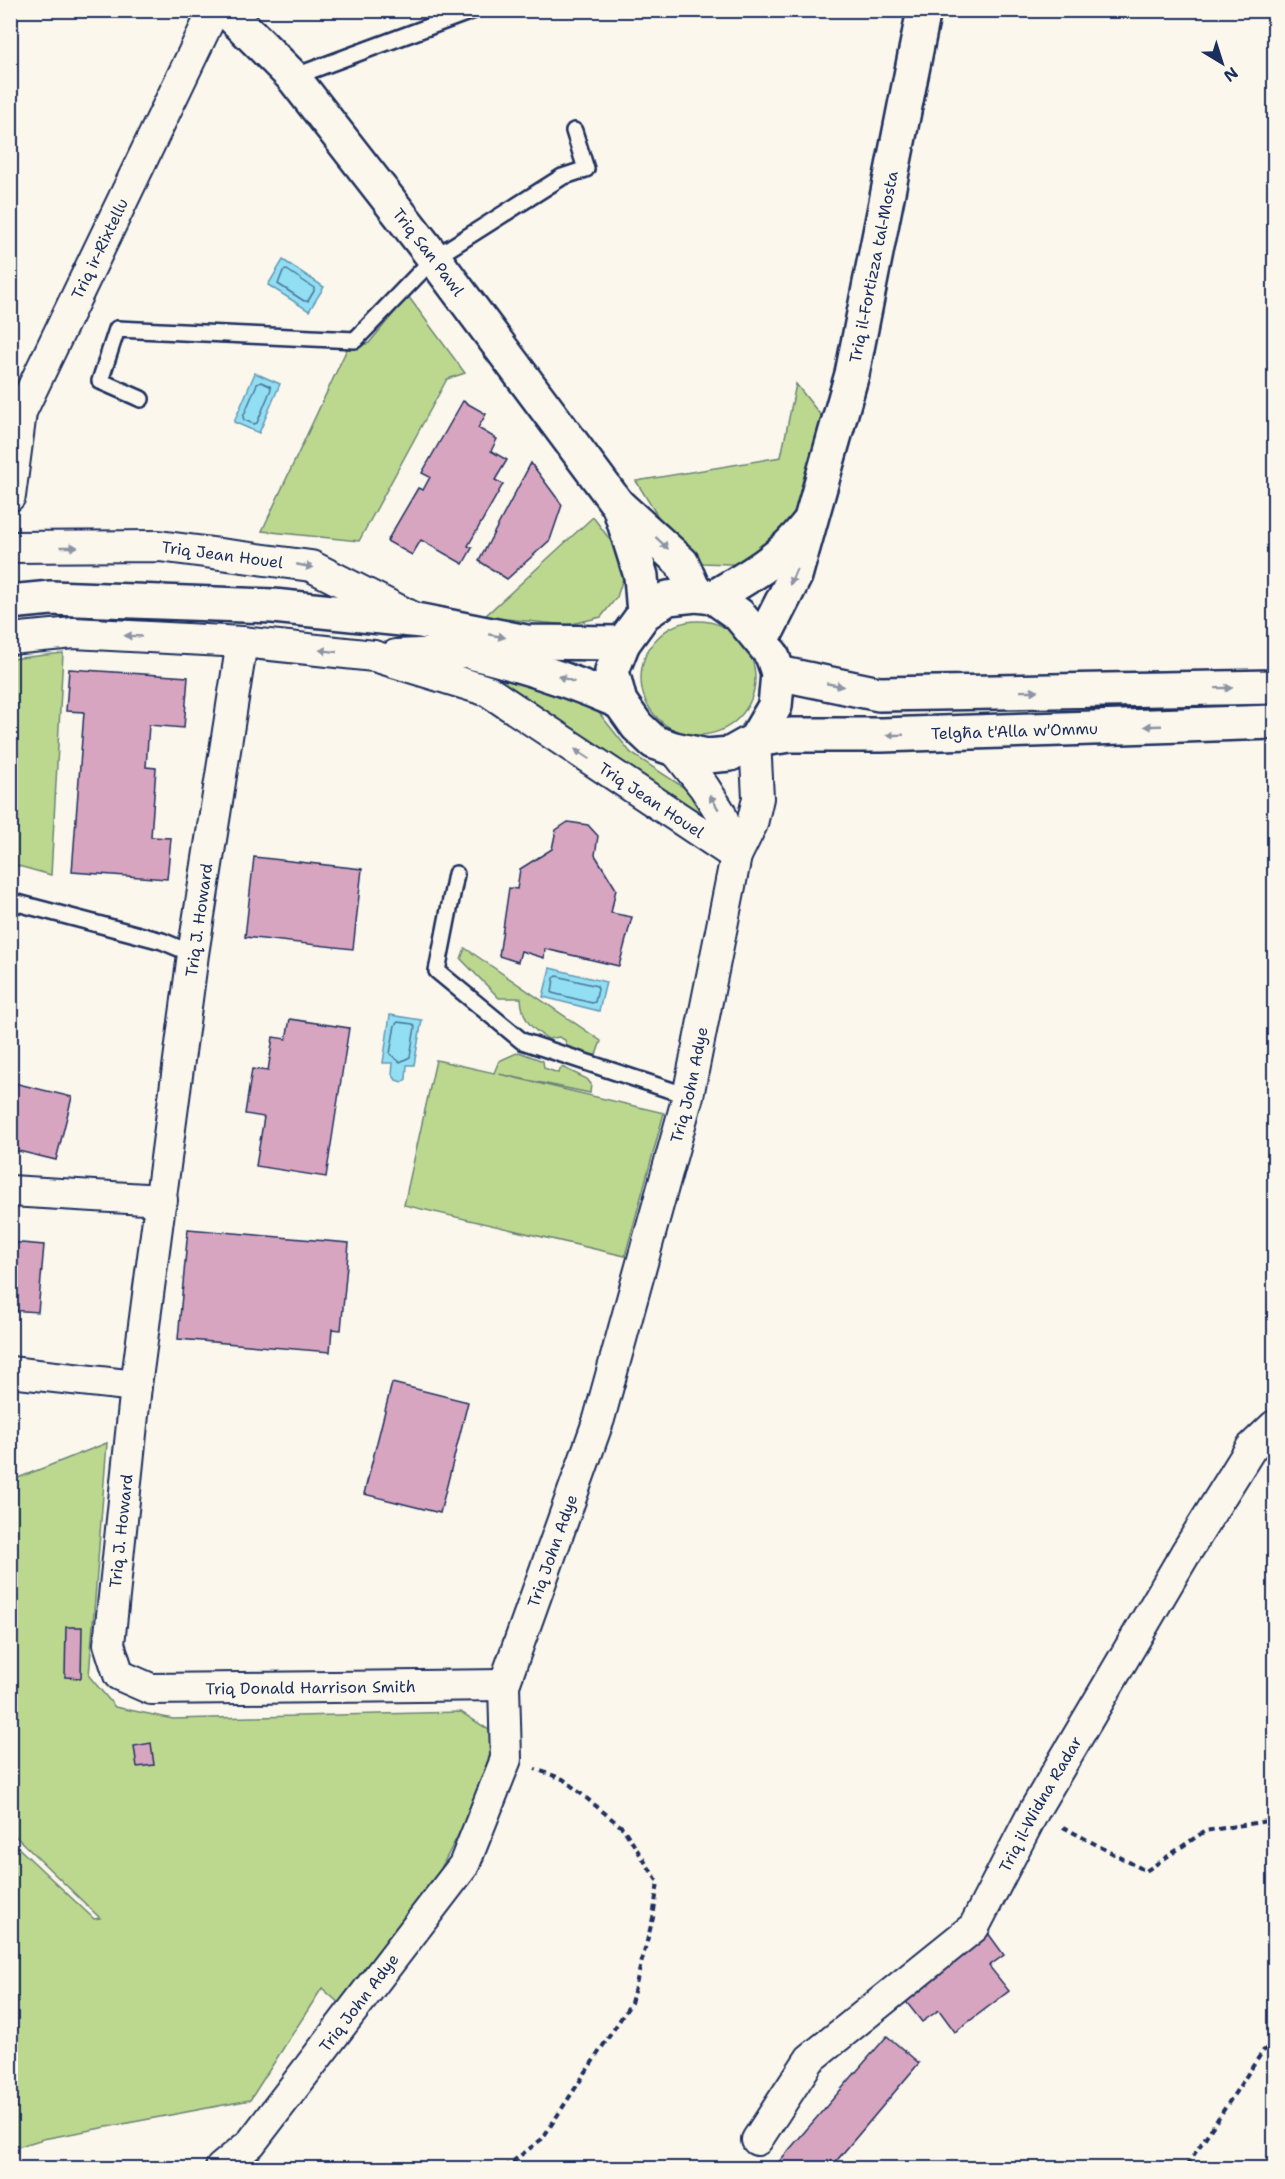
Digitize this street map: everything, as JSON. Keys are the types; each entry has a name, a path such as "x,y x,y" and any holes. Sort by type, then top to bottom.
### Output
{"main road":[{"name":"Triq San Pawl","path":"226,10 293,77 434,258 618,505 682,563 705,596"},
{"name":"Triq il-Fortizza tal-Mosta","path":"762,641 795,576 852,374 924,10"},
{"name":"Triq San Pawl","path":"618,505 641,576 644,614"},
{"path":"705,596 739,615 772,655 778,673 775,706 755,740 730,754 707,756 654,742 637,726 620,702 612,670 623,643 644,614 668,598 705,596 748,578 792,545 810,521"},
{"name":"Triq Jean Houel","path":"10,602 51,598 273,606 421,621 526,642 623,643"},
{"name":"Triq Jean Houel","path":"273,606 534,668 586,686 620,702"},
{"path":"778,673 879,694 1275,687"},
{"name":"Telgħa t'Alla w'Ommu","path":"755,740 791,735 893,735 1275,722"}],"street":[{"name":"Triq ir-Rixtellu","path":"10,496 21,412 214,10"},
{"name":"Triq Jean Houel","path":"10,548 159,546 311,566 421,621"},
{"name":"Triq Jean Houel","path":"10,639 74,633 242,642 374,656 468,652"},
{"name":"Triq J. Howard","path":"119,1675 109,1644 136,1386 193,954 242,642"},
{"name":"Triq Jean Houel","path":"374,656 488,691 736,856"},
{"name":"Triq John Adye","path":"221,2169 251,2143 464,1865 506,1759 504,1685 599,1419 688,1096 736,856 752,824 758,798 755,740"},
{"path":"674,749 704,787 720,812 736,856"},
{"path":"10,1191 162,1200"},
{"path":"10,1372 136,1386"},
{"name":"Triq il-Widna Radar","path":"758,2140 810,2059 974,1927 1034,1811 1185,1554 1251,1448 1275,1426"},
{"name":"Triq Donald Harrison Smith","path":"119,1675 151,1689 504,1685"}],"lane":[{"path":"293,77 474,10"},
{"path":"141,399 100,381 117,329 355,340 434,258 562,177 586,170 574,131"},
{"path":"456,874 436,972 522,1041 688,1096"},
{"path":"10,901 162,941 193,954"}],"path":[{"path":"504,2169 542,2139 631,2002 653,1918 658,1882 623,1828 563,1779 506,1759"},
{"path":"1034,1811 1146,1871 1205,1831 1275,1820"},
{"path":"1187,2165 1263,2051 1275,2044"}],"green space":[{"path":"408,296 465,373 447,379 359,541 262,531 347,349 369,343"},
{"path":"796,384 822,417 809,478 786,536 754,565 703,563 665,528 636,481 781,457"},
{"path":"593,517 614,545 624,575 617,597 601,617 568,625 484,617"},
{"path":"698,621 720,625 739,637 751,656 755,678 751,700 739,719 720,731 698,735 676,731 657,719 645,700 641,678 645,656 657,637 676,625"},
{"path":"63,653 51,875 11,864 11,659"},
{"path":"495,669 587,698 631,753 703,800 715,826 492,678"},
{"path":"465,948 601,1041 596,1055 590,1056 567,1047 565,1040 559,1037 548,1039 537,1031 528,1023 523,1012 521,998 499,998 461,959"},
{"path":"519,1052 543,1061 544,1068 558,1073 562,1067 587,1079 591,1084 590,1093 499,1074 664,1113 625,1256 404,1205 436,1060 494,1073 499,1061"},
{"path":"107,1443 89,1676 115,1707 173,1719 461,1712 497,1735 468,1816 413,1922 342,2006 322,1988 250,2100 43,2139 11,2149 10,1840 94,1919 100,1918 11,1832 10,1481"}],"water":[{"path":"283,260 324,287 309,311 268,285"},
{"path":"255,373 280,384 259,433 234,422"},
{"path":"550,968 606,982 599,1011 543,997"},
{"path":"390,1015 422,1020 414,1065 407,1065 406,1079 402,1082 396,1080 392,1074 393,1063 383,1063"}],"building":[{"path":"463,401 486,414 478,428 497,439 491,451 507,460 495,480 503,484 468,546 472,548 463,564 421,540 412,555 387,541 418,488 423,490 430,477 422,473"},
{"path":"531,463 562,505 550,540 507,579 479,561"},
{"path":"69,669 188,677 184,728 149,725 146,767 156,768 151,837 171,838 167,879 72,872 84,712 66,711"},
{"path":"568,822 588,825 598,836 595,855 616,889 611,913 632,917 619,966 545,949 544,958 521,951 518,962 499,956 509,888 517,889 520,869 552,849 556,830"},
{"path":"254,857 362,869 353,949 245,937"},
{"path":"290,1019 349,1028 326,1177 256,1166 264,1117 245,1114 252,1069 268,1071 273,1037 286,1039"},
{"path":"10,1082 72,1097 56,1160 10,1149"},
{"path":"188,1229 349,1243 341,1330 332,1329 330,1352 178,1339"},
{"path":"10,1242 44,1245 38,1312 10,1310"},
{"path":"392,1383 468,1402 440,1513 364,1494"},
{"path":"66,1627 82,1627 81,1678 65,1677"},
{"path":"151,1743 154,1765 137,1767 134,1746"},
{"path":"985,1929 1004,1955 989,1966 1009,1991 955,2032 939,2010 922,2022 900,1994"},
{"path":"887,2036 919,2063 833,2165 837,2168 779,2168 776,2165"}]}
